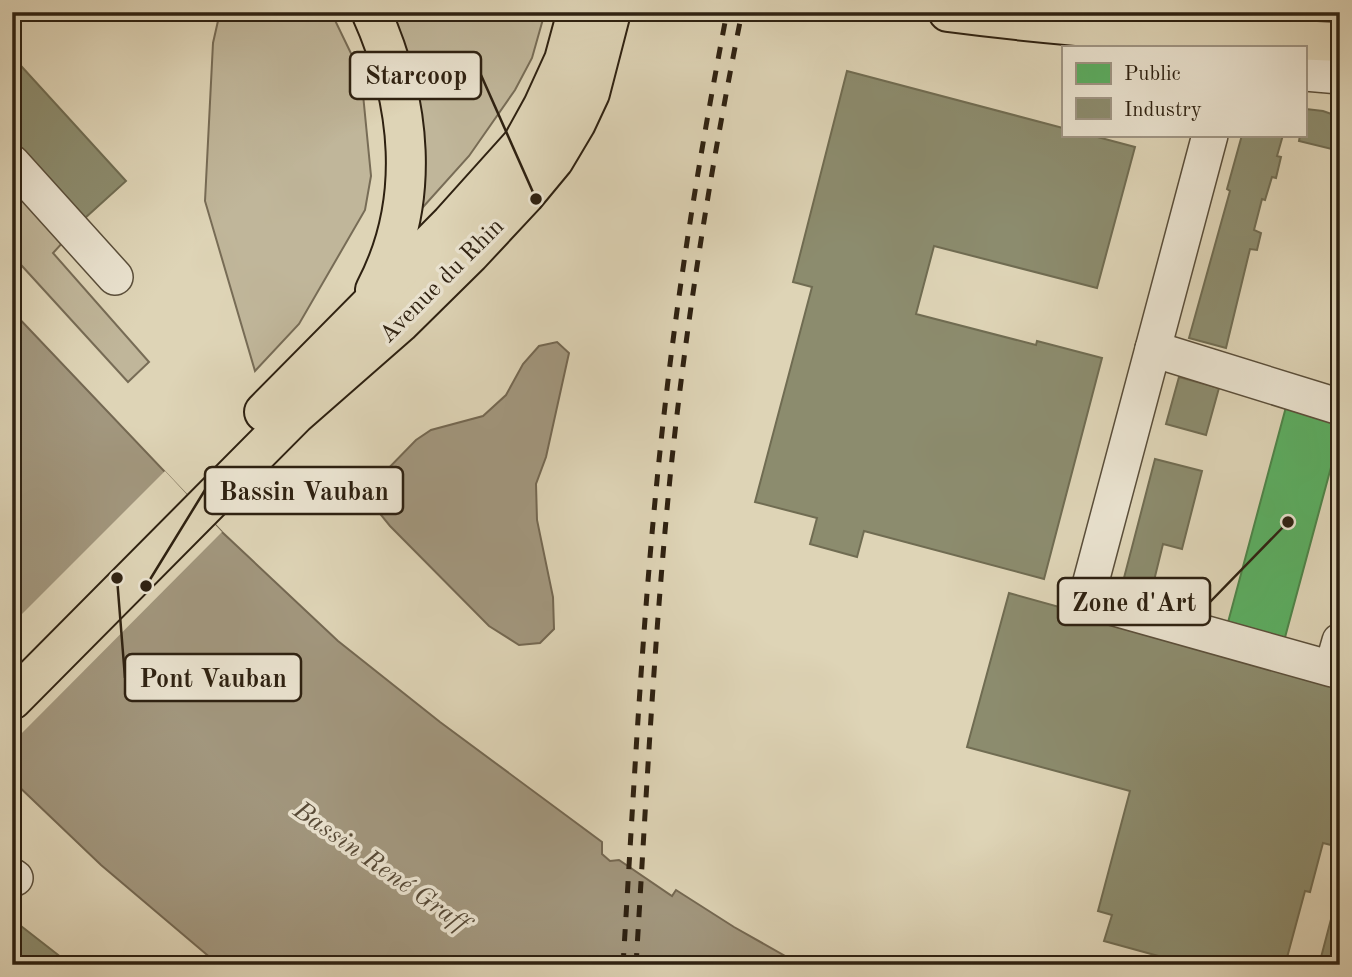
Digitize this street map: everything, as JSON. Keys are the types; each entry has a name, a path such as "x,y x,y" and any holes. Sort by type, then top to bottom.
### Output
{"main road":[{"path":"366,307 386,268 401,223 408,162 405,123 398,89 387,50 371,12"},
{"name":"Avenue du Rhin","path":"286,407 366,307 451,223 522,144 564,60 577,12"},
{"name":"Avenue du Rhin","path":"286,407 400,323 464,260 554,160 590,93 611,12"},
{"path":"948,12 1056,26 1340,42"},
{"path":"12,663 286,407"},
{"path":"12,700 286,407"}],"street":[{"path":"1306,73 1340,76"},
{"path":"1210,136 1086,600 1332,669 1340,641"},
{"path":"12,163 115,277"},
{"path":"1153,349 1340,407"}],"shaded area":[{"path":"220,12 331,12 361,74 371,176 365,210 299,324 255,371 205,201 213,43"},
{"path":"377,12 545,12 532,58 515,90 469,156 415,216"},
{"path":"1042,12 1340,12 1340,30"},
{"path":"12,182 65,240 53,253 149,362 128,382 12,255"}],"water":[{"name":"Bassin René Graff","path":"12,311 222,532 338,641 440,722 602,842 602,854 610,861 619,860 672,896 676,890 801,965 219,965 101,865 12,780"},
{"path":"557,342 569,353 546,457 536,484 537,520 553,597 554,629 540,643 519,645 489,626 390,526 373,505 378,479 416,440 431,430 483,416 506,395 523,364 539,346"}],"pier":[{"path":"165,471 222,532 12,743 12,624"}],"building: Public":[{"path":"1286,407 1340,422 1340,434 1284,641 1227,626"}],"building: Industry":[{"path":"12,56 126,181 85,218 12,137"},
{"path":"847,71 1062,128 1062,136 1094,136 1135,147 1097,288 934,246 916,314 1036,345 1037,341 1102,358 1044,579 864,531 857,557 810,544 817,518 755,502 812,287 793,282"},
{"path":"1306,109 1340,117 1340,151 1299,141 1300,136 1306,136"},
{"path":"1242,136 1283,136 1277,156 1281,157 1276,178 1272,177 1265,200 1262,199 1254,230 1261,233 1257,250 1250,249 1226,348 1189,338 1230,191 1227,189"},
{"path":"1179,377 1219,388 1206,435 1166,424"},
{"path":"1155,459 1202,471 1182,549 1163,544 1148,605 1119,597"},
{"path":"1009,593 1340,685 1340,829 1335,846 1323,843 1310,892 1305,891 1285,965 1191,965 1104,941 1112,915 1098,911 1130,791 967,747"},
{"path":"1340,885 1340,965 1319,965"},
{"path":"12,919 71,965 12,965"}],"railway":[{"path":"623,965 641,677 659,461 686,247 727,12"},
{"path":"636,965 659,600 676,420 700,244 742,12"}],"place":[{"name":"Starcoop","path":"536,199"},
{"name":"Zone d'Art","path":"1288,522"},
{"name":"Pont Vauban","path":"117,578"},
{"name":"Bassin Vauban","path":"146,586"}]}
